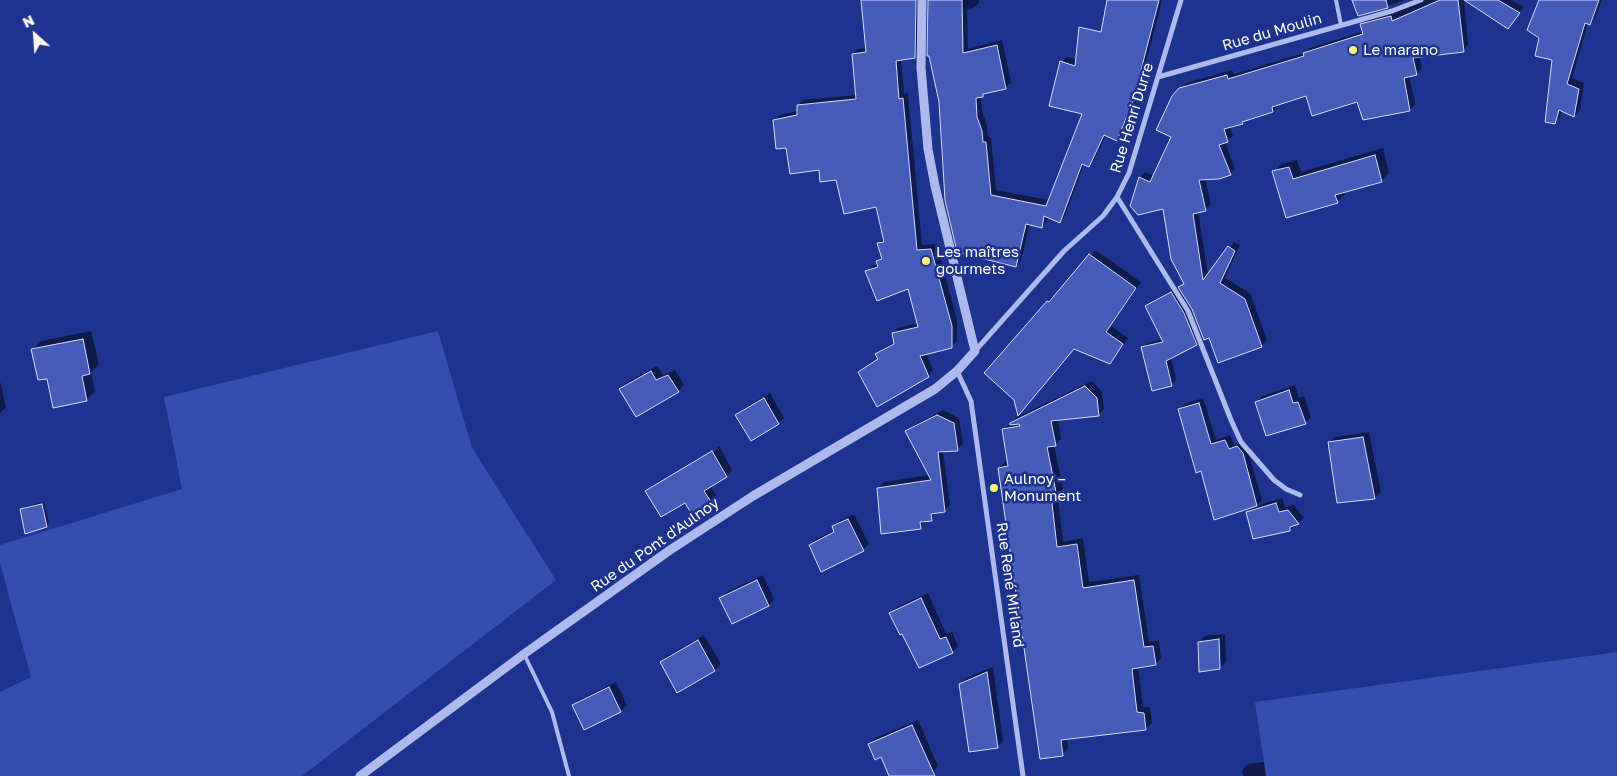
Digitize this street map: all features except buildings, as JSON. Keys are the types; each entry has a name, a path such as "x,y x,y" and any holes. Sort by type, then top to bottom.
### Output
{"street":[{"path":"922,0 921,68 928,149 935,186 975,351"},
{"name":"Rue Henri Durre","path":"975,351 1068,247 1096,224 1117,197 1129,173 1180,0"},
{"name":"Rue du Moulin","path":"1158,77 1392,11 1421,0"},
{"path":"1117,197 1188,311 1230,420 1241,442 1274,480 1286,489 1300,495"},
{"name":"Rue du Pont d'Aulnoy","path":"360,776 524,654 670,550 733,508 920,398 946,381 975,351"},
{"name":"Rue René Mirland","path":"957,371 971,401 1023,776"}],"lane":[{"path":"1336,0 1341,25"},
{"path":"524,654 552,712 569,776"}],"shaded area":[{"path":"438,331 472,448 556,580 302,776 0,776 0,692 31,677 0,563 0,545 182,489 164,397"},
{"path":"1617,652 1617,776 1266,776 1255,702"}],"place":[{"name":"Le marano","path":"1353,50"},
{"name":"Les maîtres gourmets","path":"926,261"},
{"name":"Aulnoy – Monument","path":"994,488"}]}
